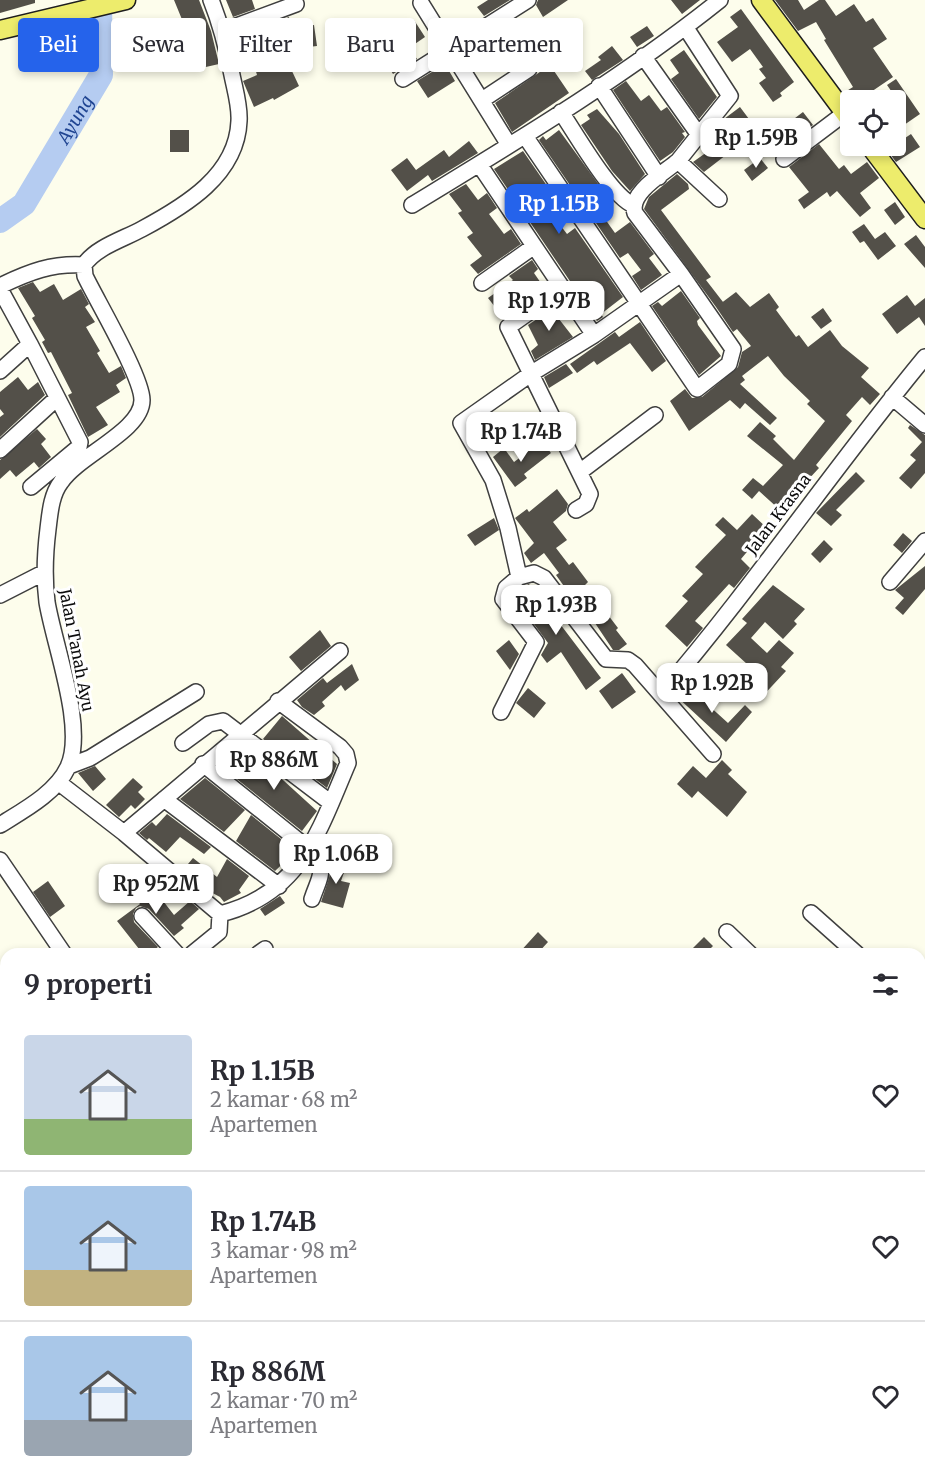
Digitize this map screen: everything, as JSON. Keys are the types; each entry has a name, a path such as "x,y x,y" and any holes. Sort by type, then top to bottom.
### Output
{"main road":[{"path":"0,30 126,0"},
{"path":"761,0 840,106"},
{"path":"878,156 925,219"}],"street":[{"path":"211,0 218,18"},
{"path":"500,18 528,0"},
{"path":"412,205 525,136 686,28 720,0"},
{"path":"421,3 430,18"},
{"path":"258,18 296,4"},
{"path":"525,136 698,389 729,364 734,349 635,213 633,205 638,196 678,161 730,96 686,28"},
{"path":"643,56 699,135"},
{"path":"403,79 428,64"},
{"path":"31,487 79,447 79,437 0,287 34,270 55,265 84,265 96,253 182,206 202,190 225,163 237,137 239,118 231,72"},
{"path":"464,72 509,145"},
{"path":"482,100 524,72"},
{"path":"599,86 659,177"},
{"path":"561,112 614,190 625,202 633,205"},
{"path":"784,159 840,122"},
{"path":"678,161 719,199"},
{"path":"479,165 594,335"},
{"path":"482,283 533,247"},
{"name":"Jalan Tanah Ayu","path":"0,825 58,782 69,766 74,732 47,601 45,572 48,530 56,490 62,480 93,451 135,420 142,401 133,371 85,276 84,265"},
{"path":"519,577 506,518 494,480 460,425 463,420 532,373 594,335 681,274"},
{"path":"562,290 508,327 581,471 590,494 586,504 576,510"},
{"path":"0,371 30,344"},
{"name":"Jalan Krasna","path":"661,694 697,652 925,357"},
{"path":"892,397 925,425"},
{"path":"0,450 57,398"},
{"path":"581,471 655,415"},
{"path":"890,582 925,541"},
{"path":"0,594 45,572"},
{"path":"501,712 536,644 503,599 504,592 519,577 534,573 544,578 606,659 631,661 713,754"},
{"path":"124,833 240,732 339,651"},
{"path":"69,766 90,759 196,692"},
{"path":"220,914 252,902 279,886 292,874 310,850 348,763 346,754 340,747 278,701"},
{"path":"183,743 209,724 219,720 240,732 331,803"},
{"path":"203,765 310,850 322,866 312,899"},
{"path":"58,782 124,833 220,914"},
{"path":"164,798 279,886"},
{"path":"0,860 60,948"},
{"path":"811,913 850,948"},
{"path":"199,948 219,932 220,914"},
{"path":"142,916 171,948"},
{"path":"727,932 744,948"}],"building":[{"path":"0,0 35,0 35,3 0,13"},
{"path":"174,0 199,0 206,18 181,18"},
{"path":"226,0 252,0 255,9 233,17"},
{"path":"488,0 510,0 484,16 477,7"},
{"path":"538,0 568,0 543,17 536,5"},
{"path":"671,0 700,0 682,14"},
{"path":"775,0 798,0 804,10 819,0 825,0 836,16 854,4 866,22 873,18 887,39 873,48 893,77 874,90 848,90 853,87 824,40 826,39 816,22 798,31"},
{"path":"741,9 794,82 780,93 782,96 773,102 759,83 766,78 759,69 763,67 750,49 732,62 717,42 738,27 730,17"},
{"path":"206,18 211,31 218,64 206,67"},
{"path":"416,23 425,37 416,43"},
{"path":"313,25 314,25 317,46 313,46"},
{"path":"647,26 654,36 637,47 630,37"},
{"path":"612,46 623,60 592,80 585,71 601,60 598,57"},
{"path":"684,50 717,97 699,119 671,79 679,73 670,60"},
{"path":"256,72 292,72 299,86 274,100 273,98 254,107 243,81 257,75"},
{"path":"432,72 450,72 455,81 428,98 417,81"},
{"path":"540,72 555,72 569,93 512,132 495,103"},
{"path":"896,79 904,90 890,90 887,85"},
{"path":"626,81 641,101 649,95 661,111 667,107 685,132 682,133 685,137 673,152 660,161 613,90"},
{"path":"906,94 920,114 906,124"},
{"path":"740,107 749,119 733,131 724,119"},
{"path":"597,109 619,134 645,174 630,191 612,171 581,125 590,119 587,115"},
{"path":"803,112 813,125 782,148 774,134"},
{"path":"170,130 189,130 189,152 170,152"},
{"path":"559,130 607,196 595,205 615,233 630,222 654,254 649,258 662,275 641,290 632,276 641,270 628,253 620,258 539,140 543,136 546,140"},
{"path":"911,134 920,147 906,156 906,137"},
{"path":"715,140 726,155 704,172 693,162 707,152 704,148"},
{"path":"469,141 478,153 432,181 428,175 407,191 391,170 407,158 416,170 444,150 449,157"},
{"path":"819,144 839,169 844,165 851,174 867,162 879,178 860,193 871,208 860,217 837,191 830,197 827,192 804,209 798,200 809,192 789,167"},
{"path":"523,151 561,206 551,213 567,234 575,228 623,297 601,314 603,317 597,321 494,169"},
{"path":"892,156 906,156 896,162"},
{"path":"760,158 768,168 752,181 744,170"},
{"path":"677,174 688,184 689,189 661,210 711,277 706,280 723,302 716,307 644,209 649,197"},
{"path":"466,184 478,200 487,193 497,208 489,214 504,234 511,229 521,244 478,274 470,265 482,256 467,237 473,233 458,213 462,211 449,194"},
{"path":"895,202 905,217 895,225 884,210"},
{"path":"864,224 875,239 885,232 896,246 878,260 864,241 860,243 852,232"},
{"path":"916,235 925,247 925,268 904,244"},
{"path":"532,260 538,269 534,273 545,289 502,316 488,298 513,280 509,276"},
{"path":"33,282 40,292 54,284 63,300 81,289 89,304 85,307 95,322 86,327 100,351 97,353 109,373 121,366 126,378 116,385 120,392 96,407 108,425 88,437 68,395 72,393 51,352 48,353 42,342 45,340 32,318 35,316 18,288"},
{"path":"681,291 700,318 697,321 698,325 721,356 699,375 652,306 658,302 662,306"},
{"path":"736,292 750,307 769,293 779,307 776,310 796,337 799,335 808,347 830,330 842,346 869,368 861,377 880,394 870,405 862,397 846,415 852,421 816,465 819,468 780,510 759,491 752,499 742,490 753,478 763,486 783,465 747,436 760,422 776,436 773,439 794,460 825,421 807,404 810,401 784,376 768,356 742,376 745,380 740,384 777,418 770,425 745,403 740,409 730,400 689,431 670,401 685,389 692,398 702,397 738,367 742,352 751,346 737,329 733,332 716,307"},
{"path":"907,295 915,306 925,298 925,326 919,317 897,334 882,314"},
{"path":"561,303 567,313 559,319 573,337 535,360 531,351 538,345 528,325"},
{"path":"823,308 832,321 821,329 811,317"},
{"path":"640,322 666,361 652,372 630,343 597,365 594,361 577,373 570,364 615,332 619,337"},
{"path":"566,364 573,373 549,388 544,377"},
{"path":"18,377 28,390 38,382 45,395 0,437 0,417 4,414 0,409 0,392"},
{"path":"502,412 517,432 502,443 487,423"},
{"path":"910,425 925,435 925,473 911,489 899,478 916,460 910,455 922,442 908,428"},
{"path":"37,429 46,439 41,444 51,457 39,468 34,462 16,477 10,470 0,479 0,460"},
{"path":"542,441 551,453 524,474 527,478 515,487 493,457 504,448 514,462"},
{"path":"856,472 865,481 836,510 842,515 831,526 816,513"},
{"path":"557,489 568,504 566,511 553,522 567,540 556,548 569,565 573,562 588,582 585,585 618,628 616,630 627,644 619,650 613,650 589,614 586,617 556,575 559,573 544,553 531,563 524,553 534,543 515,518 527,509 529,512"},
{"path":"752,514 767,528 741,559 750,568 734,588 729,584 695,621 703,628 687,647 665,626 688,601 682,596 703,574 695,567 726,535 715,525 723,517 737,530"},
{"path":"494,518 499,530 475,546 467,535"},
{"path":"903,533 912,541 902,553 893,545"},
{"path":"824,540 833,549 820,563 811,554"},
{"path":"925,566 925,589 903,615 895,608 904,598 895,590"},
{"path":"529,584 542,602 545,600 553,610 551,612 601,678 586,690 561,652 547,663 541,655 548,643 514,597"},
{"path":"773,585 805,609 794,621 797,624 783,639 765,622 751,638 767,653 779,640 794,653 781,667 786,671 758,701 745,688 758,674 726,645 747,623 742,619"},
{"path":"320,630 331,646 301,671 289,657"},
{"path":"509,640 519,654 510,670 496,651"},
{"path":"352,664 359,680 345,691 341,685 322,702 325,706 314,715 302,707 297,700 323,678 327,683"},
{"path":"622,673 636,692 612,709 599,691"},
{"path":"685,684 728,723 745,705 752,712 726,742 675,695"},
{"path":"528,688 546,703 534,718 516,703"},
{"path":"282,716 337,764 327,788 263,739"},
{"path":"244,750 272,770 317,811 302,831 233,776 242,765 236,760"},
{"path":"722,760 732,770 728,774 747,792 727,817 698,791 692,798 677,784 693,766 706,778"},
{"path":"95,766 106,779 93,791 78,773"},
{"path":"133,778 143,787 138,792 145,799 135,809 131,805 119,817 106,805"},
{"path":"205,778 245,810 224,832 180,799"},
{"path":"167,814 211,847 204,854 180,837 166,852 139,833 152,822 156,826"},
{"path":"251,815 296,851 275,871 236,841"},
{"path":"193,858 217,877 227,859 249,876 239,890 241,893 224,902 220,897 205,889 183,870"},
{"path":"330,858 347,864 341,881 350,883 343,908 321,902 330,875"},
{"path":"160,876 172,886 160,897 174,915 190,901 199,909 181,925 184,928 174,936 149,909 140,906 136,908 133,914 134,922 158,947 138,948 117,921 140,904 135,897"},
{"path":"48,881 65,906 50,917 33,892"},
{"path":"280,896 285,903 265,916 260,909"},
{"path":"538,932 548,942 542,948 523,948"},
{"path":"704,937 713,946 711,948 693,948"}],"waterway":[{"name":"Ayung","path":"0,221 24,204 101,75 100,0"}]}
